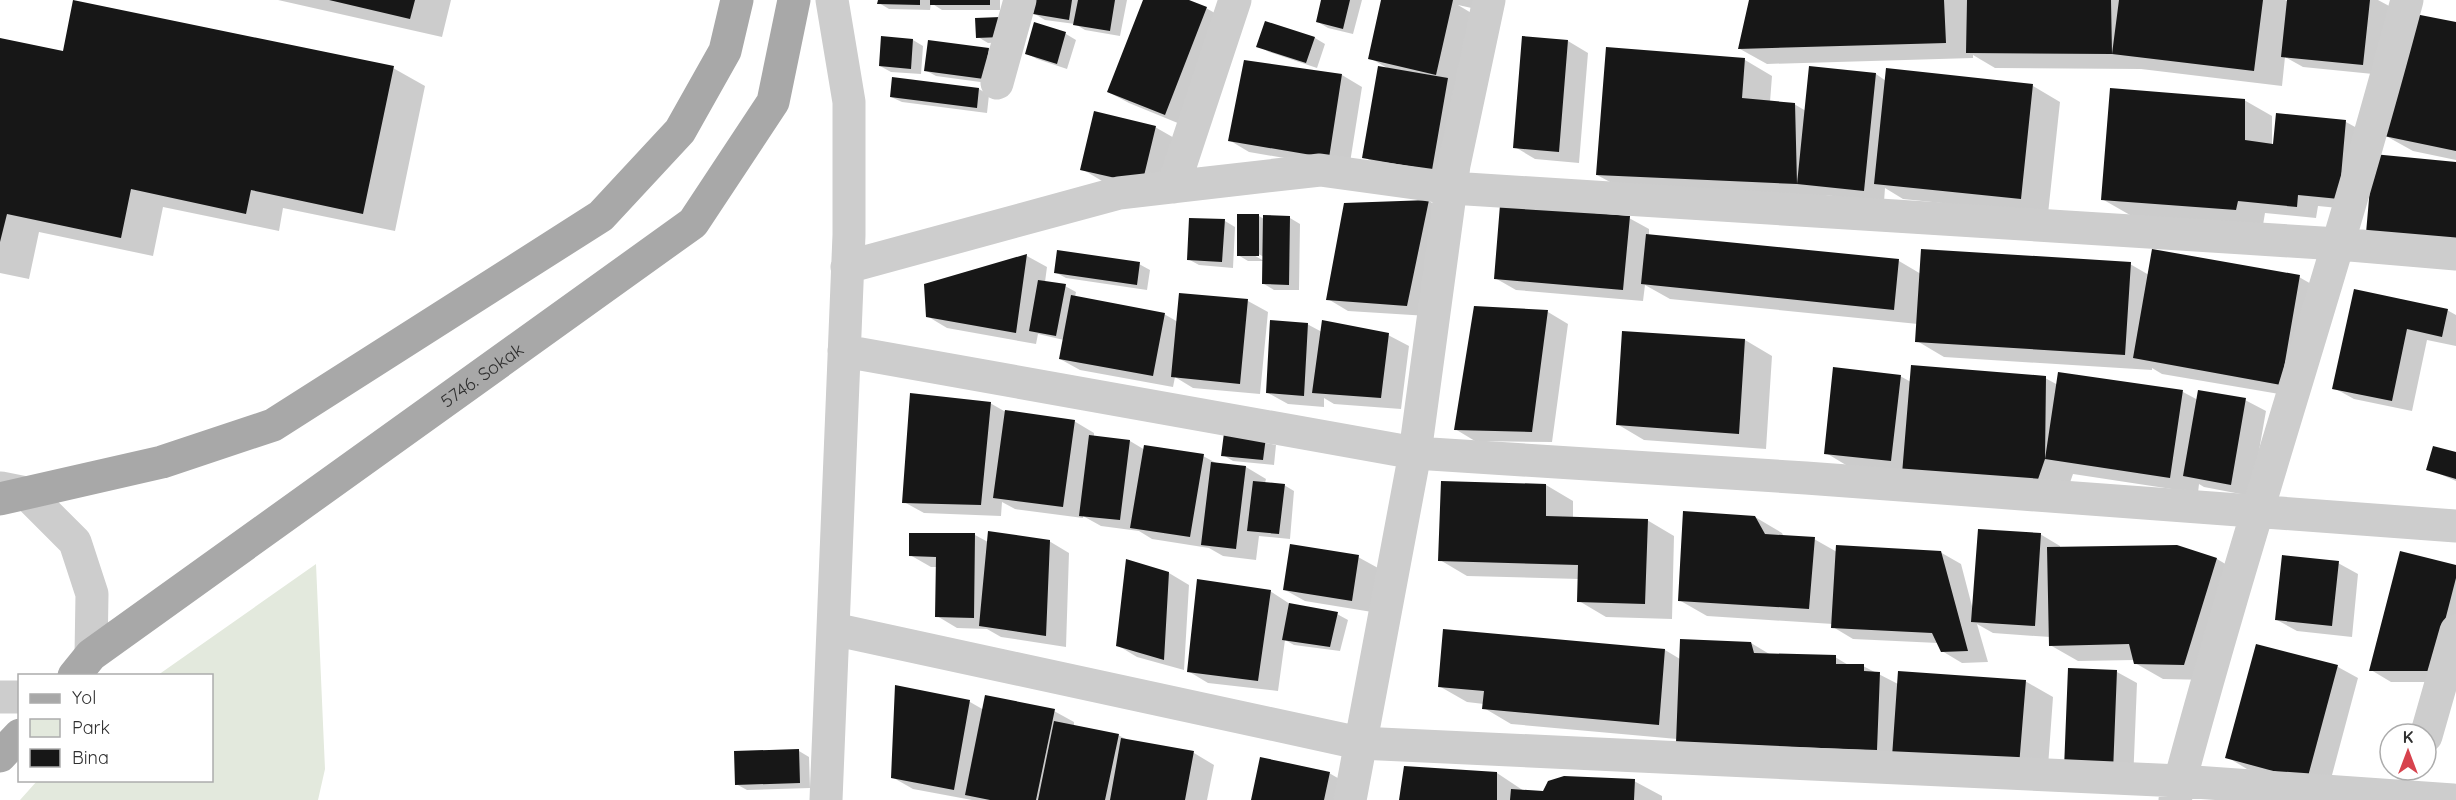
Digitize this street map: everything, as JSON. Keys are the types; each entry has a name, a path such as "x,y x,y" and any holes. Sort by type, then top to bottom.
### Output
{"main road":[{"path":"8,493 162,462 273,425 601,216 680,132 724,51 737,0"},
{"name":"5746. Sokak","path":"83,665 693,224 773,102 794,0"},
{"path":"0,756 18,737"}],"street":[{"path":"826,800 847,267 849,102 832,0"},
{"path":"997,83 1020,0"},
{"path":"1173,187 1235,0"},
{"path":"1350,800 1414,453 1451,188 1489,0"},
{"path":"2178,790 2379,105 2407,0"},
{"path":"847,267 1119,193 1320,170 1451,188 2338,244 2456,254"},
{"path":"844,351 1414,453 1806,478 2456,526"},
{"path":"8,493 75,542 92,594 83,665"},
{"path":"833,629 1359,743 2178,790 2411,789 2453,800"},
{"path":"2430,722 2456,631"},
{"path":"0,697 18,697"}],"green space":[{"path":"316,564 325,769 318,800 20,800 36,782 213,782 213,674 159,674"}],"building":[{"path":"73,0 394,66 363,214 251,190 246,214 131,189 121,238 7,214 0,242 0,38 63,51"},
{"path":"329,0 415,0 410,19"},
{"path":"878,0 920,0 920,5 877,4"},
{"path":"930,0 990,0 990,5 930,5"},
{"path":"1035,0 1072,0 1069,20 1033,14"},
{"path":"1078,0 1115,0 1110,31 1073,25"},
{"path":"1143,0 1189,0 1207,7 1165,115 1107,92"},
{"path":"1321,0 1350,0 1343,29 1316,22"},
{"path":"1381,0 1453,0 1436,75 1368,59"},
{"path":"1749,0 1944,0 1946,43 1738,49"},
{"path":"1967,0 2111,0 2112,54 1966,53"},
{"path":"2119,0 2263,0 2254,71 2112,54"},
{"path":"2287,0 2370,0 2363,65 2281,57"},
{"path":"2410,13 2456,22 2456,151 2384,136"},
{"path":"1001,17 1002,37 976,38 975,18"},
{"path":"1265,21 1315,37 1306,63 1256,47"},
{"path":"1034,22 1066,32 1057,64 1025,54"},
{"path":"881,36 913,39 911,69 879,66"},
{"path":"1522,36 1568,40 1559,152 1513,148"},
{"path":"928,40 989,48 984,79 924,71"},
{"path":"1606,47 1745,58 1742,98 1795,103 1797,184 1596,175"},
{"path":"1244,60 1342,74 1329,158 1228,141"},
{"path":"1378,66 1448,78 1432,170 1362,158"},
{"path":"1809,66 1876,73 1864,191 1797,184"},
{"path":"1886,68 2033,84 2021,199 1874,184"},
{"path":"892,77 979,88 977,108 890,97"},
{"path":"2110,88 2245,99 2245,140 2273,144 2276,113 2346,120 2339,199 2298,195 2297,207 2238,201 2236,210 2101,200"},
{"path":"1094,111 1156,126 1142,184 1080,170"},
{"path":"2373,154 2456,162 2456,241 2366,233"},
{"path":"1429,200 1407,306 1326,300 1344,203"},
{"path":"1500,205 1630,216 1623,290 1494,279"},
{"path":"1237,214 1259,214 1259,256 1237,256"},
{"path":"1263,215 1290,216 1289,285 1262,284"},
{"path":"1189,218 1225,219 1222,262 1187,260"},
{"path":"1646,234 1899,259 1894,310 1641,284"},
{"path":"1921,249 2131,262 2125,355 1915,342"},
{"path":"2152,249 2300,275 2281,385 2133,358"},
{"path":"1057,250 1140,262 1137,285 1054,273"},
{"path":"1027,254 1016,333 926,317 924,284"},
{"path":"1038,280 1066,284 1056,336 1029,331"},
{"path":"2354,289 2448,309 2442,337 2407,329 2392,401 2332,389"},
{"path":"1179,293 1248,299 1240,384 1171,377"},
{"path":"1071,295 1165,313 1153,376 1059,359"},
{"path":"1474,306 1548,310 1532,432 1454,430"},
{"path":"1270,320 1308,323 1304,396 1266,393"},
{"path":"1322,320 1389,333 1381,398 1312,393"},
{"path":"1622,331 1745,339 1739,434 1616,425"},
{"path":"1911,365 2046,376 2045,459 2036,485 1902,474"},
{"path":"1833,367 1901,375 1891,461 1824,454"},
{"path":"2058,372 2183,390 2170,478 2045,459"},
{"path":"2198,390 2246,398 2231,485 2183,476"},
{"path":"910,393 991,402 981,505 902,503"},
{"path":"1005,410 1075,420 1063,507 993,498"},
{"path":"1224,433 1266,437 1263,460 1221,456"},
{"path":"1089,435 1130,440 1120,520 1079,516"},
{"path":"1144,445 1204,454 1190,537 1130,528"},
{"path":"2433,446 2456,452 2456,479 2426,470"},
{"path":"1211,462 1246,466 1236,549 1201,545"},
{"path":"1253,481 1285,484 1279,534 1247,531"},
{"path":"1441,481 1546,484 1546,516 1648,519 1645,604 1577,602 1578,565 1438,561"},
{"path":"1683,511 1755,516 1765,534 1815,537 1809,609 1678,601"},
{"path":"1978,529 2041,533 2035,626 1971,622"},
{"path":"988,531 1050,540 1046,636 979,626"},
{"path":"909,533 975,533 974,618 935,617 936,557 909,556"},
{"path":"1290,544 1359,555 1352,601 1283,590"},
{"path":"1836,545 1941,551 1968,651 1941,652 1932,633 1831,628"},
{"path":"2177,545 2217,558 2184,665 2134,664 2129,644 2049,646 2047,547"},
{"path":"2400,551 2456,565 2456,578 2432,671 2369,671"},
{"path":"2282,555 2339,561 2332,626 2275,620"},
{"path":"1126,559 1169,572 1164,660 1116,646"},
{"path":"1197,579 1271,590 1258,681 1187,672"},
{"path":"1289,603 1338,612 1330,647 1282,640"},
{"path":"1443,629 1665,649 1659,725 1482,709 1484,691 1438,687"},
{"path":"1680,639 1751,642 1754,653 1836,655 1836,664 1864,664 1864,671 1880,672 1877,750 1676,743"},
{"path":"2256,644 2338,665 2307,780 2225,758"},
{"path":"2068,668 2117,670 2113,772 2064,769"},
{"path":"1898,671 2026,680 2019,766 1892,757"},
{"path":"895,685 970,700 954,790 891,778"},
{"path":"985,695 1055,709 1036,800 990,800 965,795"},
{"path":"1054,721 1119,734 1105,800 1038,800"},
{"path":"1121,738 1194,751 1185,800 1110,800"},
{"path":"799,749 800,783 735,785 734,751"},
{"path":"1260,757 1330,772 1324,800 1251,800"},
{"path":"1404,766 1497,772 1497,800 1399,800"},
{"path":"1564,776 1635,779 1634,800 1510,800 1511,789 1543,791 1548,781"}]}
